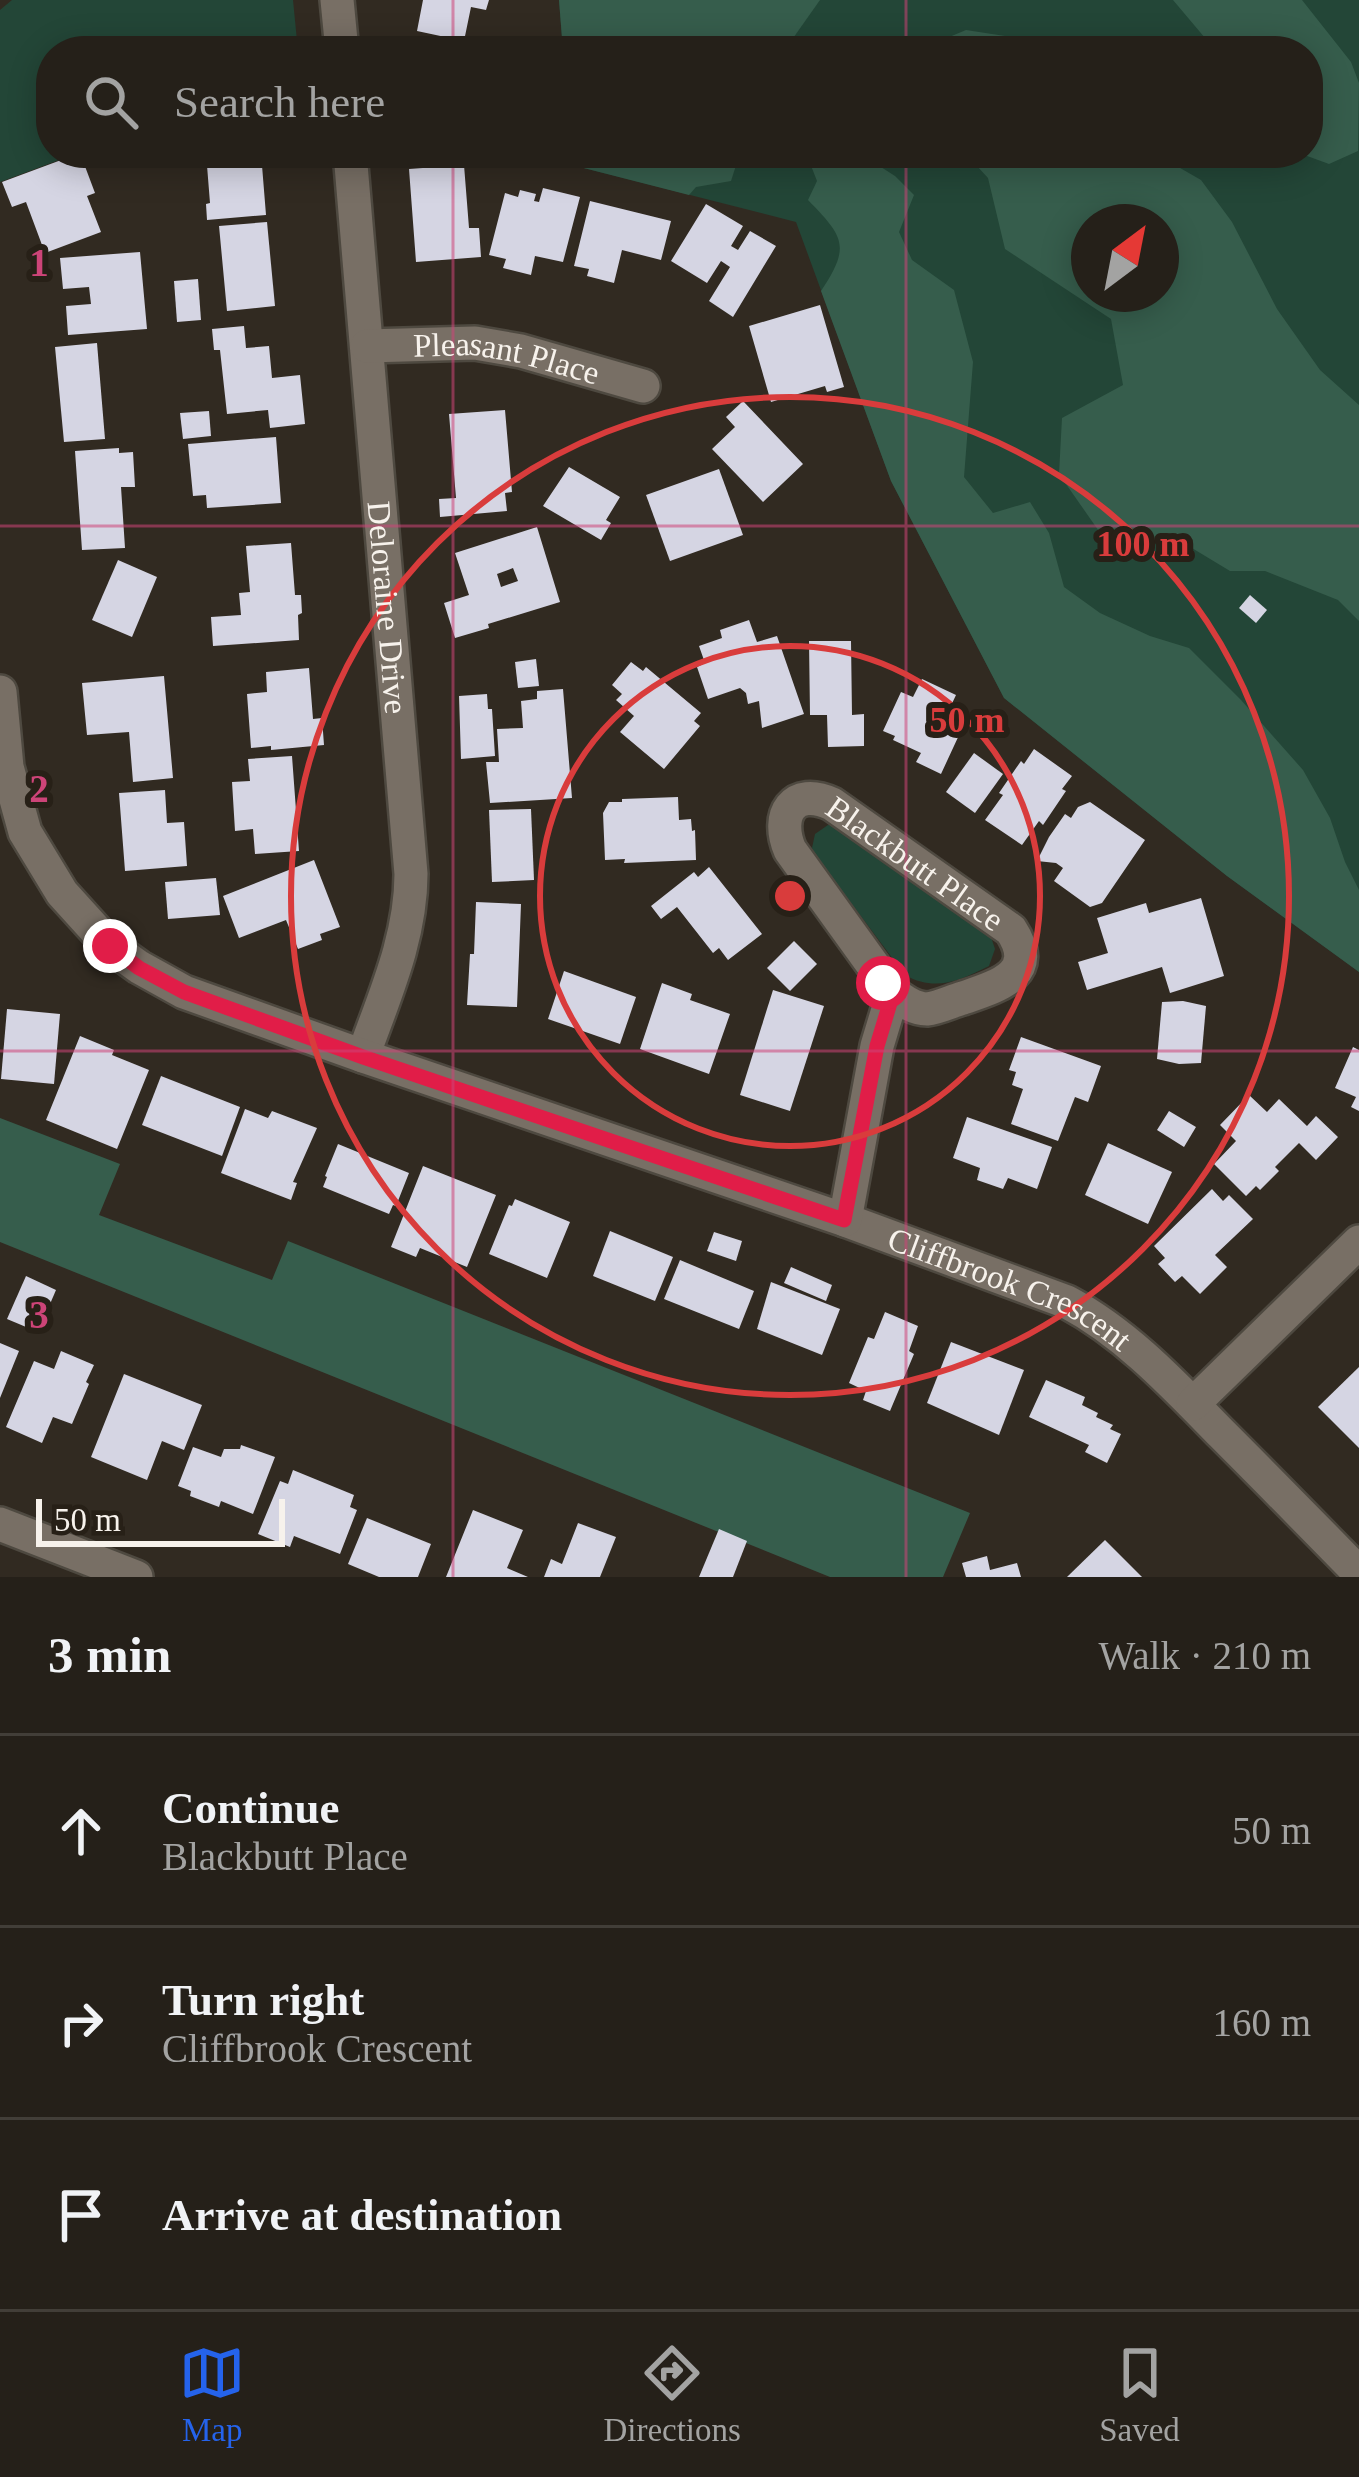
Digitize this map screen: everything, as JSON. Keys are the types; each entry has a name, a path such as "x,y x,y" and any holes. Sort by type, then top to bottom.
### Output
{"street":[{"path":"337,0 340,36"},
{"name":"Deloraine Drive","path":"351,168 411,892 403,946 363,1057"},
{"name":"Pleasant Place","path":"367,346 476,343 643,386"},
{"name":"Cliffbrook Crescent","path":"0,692 7,767 25,832 87,924 139,968 184,992 363,1057 844,1220 1067,1302 1122,1337 1359,1573"},
{"name":"Blackbutt Place","path":"808,797 832,804 1011,930 1018,941 1018,967 996,987 929,1009 911,1006 893,993 790,850 783,823 800,800 808,797"},
{"path":"844,1220 877,1046 893,993"},
{"path":"1192,1404 1359,1242"},
{"path":"0,1524 136,1577"}],"green space":[{"path":"12,0 293,0 297,36 36,36 38,168 0,182 0,10"},
{"path":"559,0 1359,0 1359,972 1227,876 1004,698 891,481 796,222 584,168 1323,168 1323,36 562,36"},
{"path":"559,0 820,0 795,36 562,36"},
{"path":"1173,0 1302,0 1351,62 1359,83 1358,151 1329,164 1323,162 1323,36 1203,36"},
{"path":"966,30 1005,36 952,36"},
{"path":"584,168 735,168 731,181 696,187 689,195"},
{"path":"812,168 882,168 914,195 899,232 912,260 954,290 973,362 964,477 993,513 1030,502 1049,533 1064,587 1100,613 1189,648 1303,770 1330,818 1359,890 1359,972 1227,876 1004,698 891,481 821,291 840,252 836,233 808,200 817,181"},
{"path":"979,168 1180,168 1201,180 1232,222 1277,309 1320,370 1359,405 1359,621 1338,600 1265,571 1230,571 1182,542 1103,537 1059,474 1062,418 1123,385 1111,319 1100,312 1179,312 1179,204 1071,204 1071,293 1005,249 988,178"},
{"path":"828,825 990,934 995,949 989,966 947,982 927,983 905,975 815,855 815,834"},
{"path":"0,1118 120,1164 99,1215 272,1280 288,1241 970,1513 943,1577 830,1577 0,1242"}],"building":[{"path":"423,0 489,0 486,10 471,7 465,36 417,31"},
{"path":"40,168 86,168 95,193 87,196 101,232 45,253 26,202 12,207 2,182"},
{"path":"207,168 262,168 266,215 207,220 206,204 210,203"},
{"path":"464,168 469,228 479,228 481,257 416,262 409,169"},
{"path":"543,188 580,197 563,262 535,256 531,275 503,268 506,259 489,255 505,193 536,194 534,201 539,202"},
{"path":"590,201 671,221 661,260 622,250 614,283 587,276 589,269 574,266"},
{"path":"706,204 743,226 731,246 738,250 750,231 776,246 733,317 709,301 730,267 721,261 707,283 671,261"},
{"path":"267,222 275,306 227,311 219,226"},
{"path":"140,252 147,329 68,335 66,306 91,304 89,287 63,289 60,258"},
{"path":"198,279 201,320 177,322 174,281"},
{"path":"820,305 844,387 827,392 825,386 771,402 749,326"},
{"path":"244,326 246,348 269,346 272,378 300,375 305,424 270,428 268,410 227,414 220,350 214,350 212,329"},
{"path":"97,343 105,439 64,442 55,347"},
{"path":"743,401 803,464 763,502 712,449 735,427 726,417"},
{"path":"505,410 512,492 505,493 507,511 440,517 439,499 456,498 449,414"},
{"path":"209,411 211,436 183,439 180,413"},
{"path":"276,437 281,503 207,508 206,495 193,496 188,444"},
{"path":"119,448 119,453 133,452 135,487 121,487 125,548 82,550 75,451"},
{"path":"569,467 620,497 601,540 543,506"},
{"path":"719,469 743,535 670,561 646,495"},
{"path":"537,527 560,602 455,638 444,603 469,595 455,553","holes":["513,568 518,581 501,587 497,574"]},
{"path":"291,543 295,595 301,595 299,640 213,646 211,617 241,615 239,593 250,592 246,546"},
{"path":"118,560 157,577 132,637 92,620"},
{"path":"1250,595 1267,610 1256,623 1239,608"},
{"path":"749,620 757,642 777,636 804,714 762,728 759,701 748,704 740,688 708,699 697,667 705,663 699,646 722,638 720,630"},
{"path":"809,641 851,641 852,715 864,714 864,746 828,747 827,715 810,715"},
{"path":"536,659 539,686 518,688 515,662"},
{"path":"631,662 643,671 646,667 701,713 694,721 700,726 664,769 620,732 634,716 616,700 622,694 612,685"},
{"path":"309,668 313,719 322,718 324,745 251,748 247,694 267,692 266,672"},
{"path":"164,676 173,778 133,782 129,732 87,735 82,683"},
{"path":"922,679 956,695 948,712 966,720 941,774 916,762 921,753 883,731 901,692 913,697"},
{"path":"563,689 572,798 490,803 486,762 499,762 497,729 523,728 521,701 537,699 537,691"},
{"path":"487,694 495,756 461,759 459,696"},
{"path":"1034,749 1072,776 1043,825 1039,821 1022,845 985,820 1021,761 1024,764"},
{"path":"974,753 1003,774 975,813 946,792"},
{"path":"292,756 299,851 255,854 253,829 235,831 232,782 250,781 248,759"},
{"path":"165,790 167,823 184,822 187,866 125,871 119,793"},
{"path":"678,797 679,820 691,819 695,830 696,860 605,860 603,813 609,802"},
{"path":"1090,802 1145,840 1102,903 1090,907 1054,881 1063,868 1037,861 1065,814 1071,818 1078,807"},
{"path":"531,809 534,880 492,882 489,810"},
{"path":"314,860 340,927 298,949 286,920 239,938 223,896"},
{"path":"709,867 762,934 728,960 719,948 713,953 677,907 661,919 651,906 694,872 698,877"},
{"path":"216,878 220,915 168,919 165,882"},
{"path":"1201,898 1224,976 1170,993 1162,967 1087,990 1078,962 1108,953 1097,918 1146,903 1149,913"},
{"path":"476,902 521,904 517,1007 467,1005"},
{"path":"794,941 817,964 790,991 767,968"},
{"path":"564,971 636,997 620,1044 548,1019"},
{"path":"662,983 692,994 690,1000 730,1014 709,1074 640,1049"},
{"path":"773,990 824,1006 790,1111 740,1095"},
{"path":"1162,1002 1206,1006 1201,1063 1157,1059"},
{"path":"7,1009 60,1014 54,1084 1,1079"},
{"path":"80,1036 149,1070 117,1149 46,1120"},
{"path":"1021,1037 1101,1066 1088,1102 1075,1097 1058,1141 1011,1124 1023,1089 1012,1085 1016,1072 1009,1070"},
{"path":"1353,1047 1359,1050 1359,1111 1351,1107 1356,1097 1335,1088"},
{"path":"161,1076 240,1107 222,1156 142,1125"},
{"path":"1249,1095 1267,1112 1279,1099 1307,1126 1316,1116 1338,1137 1316,1160 1299,1143 1260,1190 1256,1186 1246,1196 1214,1164 1236,1141 1220,1125"},
{"path":"245,1109 268,1118 272,1111 317,1128 293,1182 297,1183 291,1200 221,1173"},
{"path":"1169,1111 1196,1127 1184,1147 1157,1130"},
{"path":"967,1117 1052,1147 1037,1189 1008,1178 1003,1189 977,1180 980,1168 953,1158"},
{"path":"1108,1143 1172,1172 1148,1224 1085,1195"},
{"path":"338,1144 409,1173 389,1214 323,1187"},
{"path":"423,1166 496,1195 467,1267 420,1248 416,1257 391,1247"},
{"path":"1212,1189 1223,1201 1229,1195 1253,1219 1215,1255 1227,1267 1200,1294 1182,1276 1175,1282 1158,1264 1165,1258 1154,1246"},
{"path":"515,1199 570,1222 547,1278 489,1254"},
{"path":"610,1231 673,1257 655,1301 593,1276"},
{"path":"714,1232 742,1241 736,1261 707,1251"},
{"path":"680,1260 754,1291 739,1329 664,1299"},
{"path":"791,1267 832,1285 826,1301 784,1283"},
{"path":"26,1276 56,1290 38,1332 7,1319"},
{"path":"771,1282 840,1309 822,1355 757,1329"},
{"path":"885,1312 918,1326 909,1351 914,1354 890,1411 863,1400 866,1391 849,1383 868,1337 874,1339"},
{"path":"951,1342 1024,1370 999,1435 927,1403"},
{"path":"0,1343 19,1351 0,1398"},
{"path":"61,1351 94,1365 72,1424 53,1417 42,1443 6,1427 34,1361 54,1369"},
{"path":"1359,1367 1359,1448 1318,1407"},
{"path":"124,1374 202,1405 184,1450 162,1441 147,1480 91,1457"},
{"path":"1046,1380 1085,1397 1082,1405 1121,1434 1107,1463 1085,1452 1089,1445 1029,1417"},
{"path":"241,1445 275,1457 253,1514 221,1501 219,1507 178,1486 193,1447 221,1457 224,1449 240,1449"},
{"path":"293,1470 354,1495 350,1507 357,1510 340,1554 294,1536 290,1547 258,1534 280,1481 288,1484"},
{"path":"473,1510 523,1530 507,1568 528,1577 446,1577"},
{"path":"367,1518 431,1544 418,1577 379,1577 348,1564"},
{"path":"578,1523 616,1537 600,1577 544,1577 551,1559 562,1564"},
{"path":"719,1529 747,1541 733,1577 699,1577"},
{"path":"1105,1540 1142,1577 1067,1577"},
{"path":"987,1556 990,1570 1017,1563 1021,1577 966,1577 962,1563"}],"route":[{"path":"110,946 184,992 844,1220 877,1046 893,993 883,983"}]}
